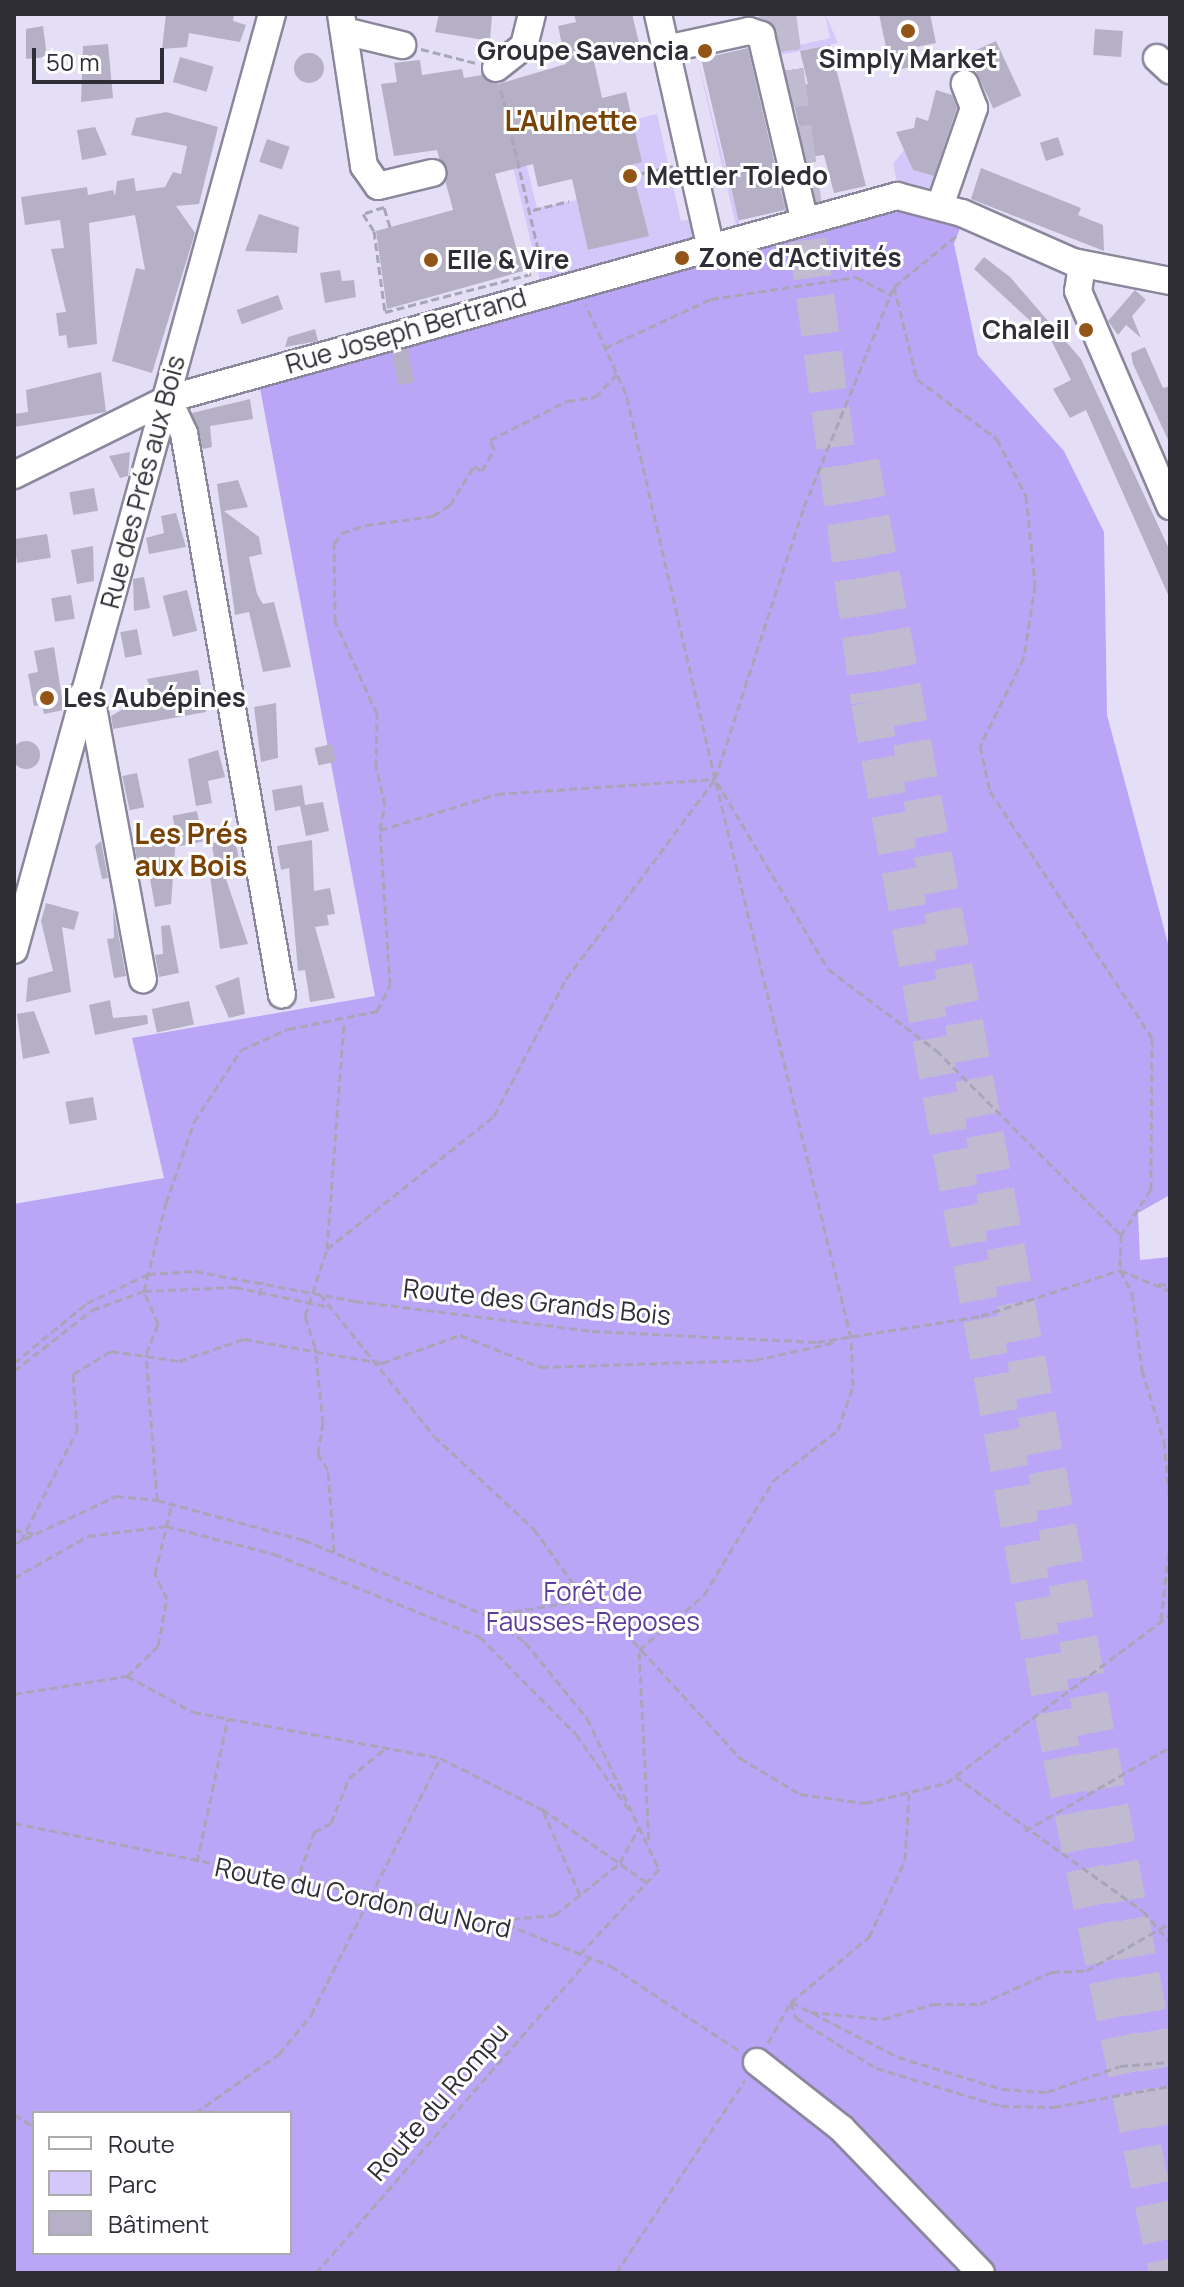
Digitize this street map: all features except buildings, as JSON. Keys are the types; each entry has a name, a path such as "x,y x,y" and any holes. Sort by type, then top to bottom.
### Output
{"street":[{"name":"Rue des Prés aux Bois","path":"14,950 272,14"},
{"path":"496,68 524,46 532,14"},
{"path":"658,14 710,244"},
{"path":"402,45 343,22 364,166 378,186 432,173"},
{"path":"666,49 749,31 761,35 804,219"},
{"path":"951,210 974,108 965,84"},
{"name":"Rue Joseph Bertrand","path":"14,475 168,399 710,244 897,196 951,210 1082,264 1170,281"},
{"path":"1082,264 1078,291 1170,506"},
{"path":"168,399 184,433 282,995"},
{"path":"83,694 92,702 143,979"},
{"path":"757,2062 842,2129 981,2273"}],"path":[{"path":"402,45 496,68 533,210 548,291"},
{"path":"432,52 433,46"},
{"path":"630,176 684,164"},
{"path":"533,210 569,201"},
{"path":"390,227 384,207 363,214 374,231 385,312 524,273"},
{"path":"327,1249 494,1116 566,979 715,779 804,507 894,287 954,243 951,210"},
{"path":"605,348 711,299 856,277 891,295"},
{"path":"576,284 617,374 851,1338 853,1386 838,1430 773,1481 704,1595 639,1650"},
{"path":"894,287 917,379 997,439 1026,496 1035,585 1024,657 980,746 990,791 1152,1038 1151,1189 1121,1235 1120,1270 1132,1293 1142,1370 1164,1441 1170,1506"},
{"path":"157,1500 146,1354 158,1324 144,1291 194,1122 241,1050 288,1029 344,1023 377,1011 390,985 380,830 385,805 376,767 377,714 335,621 334,544 342,533 366,525 433,516 450,505 474,466 482,471 494,449 490,440 567,401 595,397 617,374"},
{"path":"715,779 828,969 936,1050 1121,1235"},
{"path":"380,830 497,794 715,779"},
{"path":"334,1552 328,1470 318,1454 323,1423 315,1347 305,1316 318,1291 327,1249 344,1023"},
{"path":"1120,1270 1170,1291"},
{"name":"Route des Grands Bois","path":"14,1363 87,1303 148,1274 195,1271 592,1331 851,1338 981,1316 1120,1270"},
{"path":"259,1295 263,1282"},
{"path":"1154,1283 1170,1285"},
{"path":"14,1371 92,1310 144,1291 192,1285 313,1301 331,1308"},
{"path":"318,1291 382,1363 434,1436 534,1529 585,1600 639,1650 740,1758 800,1794 865,1803 946,1783 1170,1615"},
{"path":"21,1541 21,1530 77,1430 73,1374 111,1351 179,1361 244,1339 315,1347 382,1363 460,1335 541,1367 755,1360 851,1338"},
{"path":"14,1544 116,1496 157,1500 334,1552 488,1616 546,1664 587,1718 659,1869 580,1954"},
{"path":"14,1694 127,1676 158,1646 167,1599 155,1574 172,1503"},
{"path":"14,1578 88,1536 166,1526 274,1554 480,1637 576,1734 605,1785 632,1812"},
{"path":"14,1530 36,1534"},
{"path":"1161,1620 1170,1541"},
{"path":"488,1616 585,1600"},
{"path":"639,1650 649,1848"},
{"path":"127,1676 193,1712 440,1758 542,1809 645,1881"},
{"path":"197,1862 228,1718"},
{"path":"296,1884 314,1832 331,1823 349,1778 387,1747"},
{"path":"1025,1831 1170,1747"},
{"path":"198,2111 279,2054 311,2015 363,1898 440,1758"},
{"path":"955,1776 977,1785 1025,1831 1143,1911 1170,1942"},
{"path":"616,2273 757,2062 791,2002 869,1937 905,1860 910,1792"},
{"path":"542,1809 580,1895"},
{"name":"Route du Cordon du Nord","path":"14,1823 363,1898 496,1920 590,1958 757,2062"},
{"path":"496,1920 555,1915 620,1863 639,1827"},
{"path":"806,2011 883,2019 933,2004 980,2004 1052,1972 1086,1971 1162,1933 1170,1923"},
{"name":"Route du Rompu","path":"316,2273 590,1958"},
{"path":"791,2002 898,2057 1002,2089 1047,2092 1120,2066 1170,2062"},
{"path":"791,2002 796,2018 876,2068 1001,2106 1053,2107 1170,2086"},
{"path":"14,2114 32,2126"}],"green space":[{"path":"825,14 838,43 780,55 779,50 830,38"},
{"path":"696,53 740,225 736,226"},
{"path":"505,76 537,208 577,200 589,250 648,235 632,164 632,120 657,114 681,221 693,219 694,238 540,280 498,104 504,102 498,78"},
{"path":"904,150 913,170 944,179 939,196 898,186 893,164"},
{"name":"Forêt de Fausses-Reposes","path":"911,209 960,228 954,244 978,355 1064,451 1104,532 1107,715 1170,951 1170,1195 1138,1213 1140,1260 1170,1257 1170,2273 14,2273 14,1204 164,1178 132,1038 375,996 259,383 845,217"}],"tunnel":[{"path":"777,14 870,702 1062,1757 1168,2273"},
{"path":"860,462 1170,2135"}],"place":[{"name":"Simply Market","path":"908,31"},
{"name":"Groupe Savencia","path":"705,51"},
{"name":"Mettler Toledo","path":"630,176"},
{"name":"Zone d'Activités","path":"682,258"},
{"name":"Elle & Vire","path":"431,260"},
{"name":"Chaleil","path":"1086,330"},
{"name":"Les Aubépines","path":"47,698"}],"district":[{"name":"L'Aulnette","path":"571,120"},
{"name":"Les Prés aux Bois","path":"191,849"}]}
